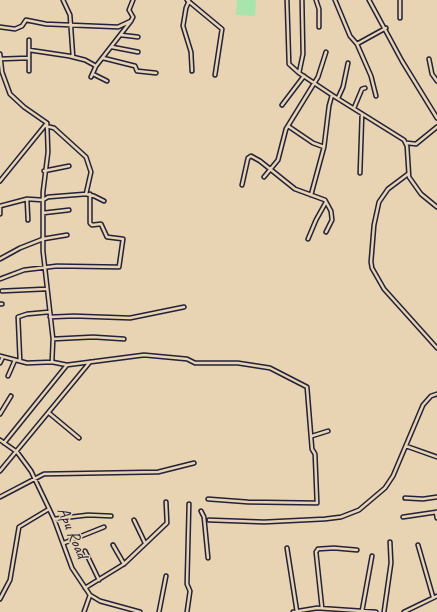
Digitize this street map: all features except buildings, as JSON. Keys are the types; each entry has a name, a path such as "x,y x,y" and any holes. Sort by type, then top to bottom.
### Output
{"street":[{"path":"63,0 68,10 73,57"},
{"path":"107,81 92,76 96,66 131,21 133,17 129,10 133,0"},
{"path":"287,0 289,34 288,62 299,73 406,143 416,144 437,127"},
{"path":"299,73 303,54 302,0"},
{"path":"316,0 319,9 319,27"},
{"path":"336,0 350,36 357,44 371,76 376,96"},
{"path":"369,0 386,28 402,61 437,118"},
{"path":"400,0 400,18"},
{"path":"192,71 190,52 183,26 188,1 222,29 215,75"},
{"path":"0,27 15,29 22,26 26,20 46,24 118,27 131,21"},
{"path":"357,44 386,28"},
{"path":"121,35 138,37"},
{"path":"29,40 29,71"},
{"path":"112,46 138,52"},
{"path":"29,50 73,57 85,60 96,66"},
{"path":"264,177 280,156 288,126 315,83 322,68 326,52"},
{"path":"0,54 2,72 10,94 47,125 54,128 86,157 91,172 86,194"},
{"path":"0,59 28,58"},
{"path":"103,58 135,66 137,71 156,73"},
{"path":"430,59 432,74 437,81"},
{"path":"338,98 343,87 348,63"},
{"path":"282,105 304,76"},
{"path":"354,108 362,89 365,88"},
{"path":"311,195 324,147 329,106 332,95"},
{"path":"360,173 362,114"},
{"path":"47,125 48,152 44,170 43,239 46,289 53,339 52,362"},
{"path":"0,181 30,146 35,136 47,125"},
{"path":"288,126 313,143 324,147"},
{"path":"406,143 408,174 413,184 421,194 437,207"},
{"path":"242,185 249,156 260,161 295,189 322,198 331,211 332,220 326,232"},
{"path":"44,170 69,166"},
{"path":"408,174 388,189 379,202 374,225 371,262 372,268 384,289 437,348"},
{"path":"0,279 24,270 44,267 119,267 123,239 107,237 101,224 92,225 90,223 90,194"},
{"path":"0,214 0,206 27,199 43,200 48,197 90,194 104,201"},
{"path":"27,199 28,220"},
{"path":"308,239 326,202"},
{"path":"43,213 69,210"},
{"path":"0,259 20,248 43,239 67,235"},
{"path":"2,292 46,289"},
{"path":"50,317 74,316 130,318 184,306"},
{"path":"20,361 18,317 27,314 49,312"},
{"path":"53,339 93,337 124,339"},
{"path":"0,363 2,356 38,364 52,362 68,365 144,355 187,359 195,363 238,363 270,368 307,387 312,449 315,454 317,503 248,502 208,499"},
{"path":"8,376 15,360"},
{"path":"0,471 90,361"},
{"path":"4,443 68,365"},
{"path":"209,520 264,522 325,519 351,514 374,499 393,476 423,404 431,396 437,394"},
{"path":"0,414 11,396"},
{"path":"49,413 79,438"},
{"path":"312,436 328,431"},
{"name":"Apu Road","path":"0,440 17,452 26,463 54,519 72,568 90,595 100,601 140,612"},
{"path":"406,446 437,457"},
{"path":"0,497 44,474 158,472 194,463"},
{"path":"405,498 423,499 437,497"},
{"path":"85,588 124,564 167,523 166,502"},
{"path":"187,612 190,592 187,584 190,504"},
{"path":"0,599 10,580 19,527 49,509"},
{"path":"201,511 204,517 208,558"},
{"path":"403,517 436,512 437,518"},
{"path":"54,519 81,515 111,516"},
{"path":"134,520 146,543"},
{"path":"64,543 104,527"},
{"path":"384,612 391,563 390,542"},
{"path":"113,545 124,564"},
{"path":"418,545 433,597"},
{"path":"287,548 297,612"},
{"path":"322,608 316,552 318,549 334,548 357,550"},
{"path":"85,551 99,580"},
{"path":"362,611 372,556"},
{"path":"159,612 166,576"},
{"path":"84,612 90,595"},
{"path":"406,612 437,596"},
{"path":"293,612 322,608 345,611 376,612"}],"green space":[{"path":"237,0 256,0 255,16 236,15"}]}
